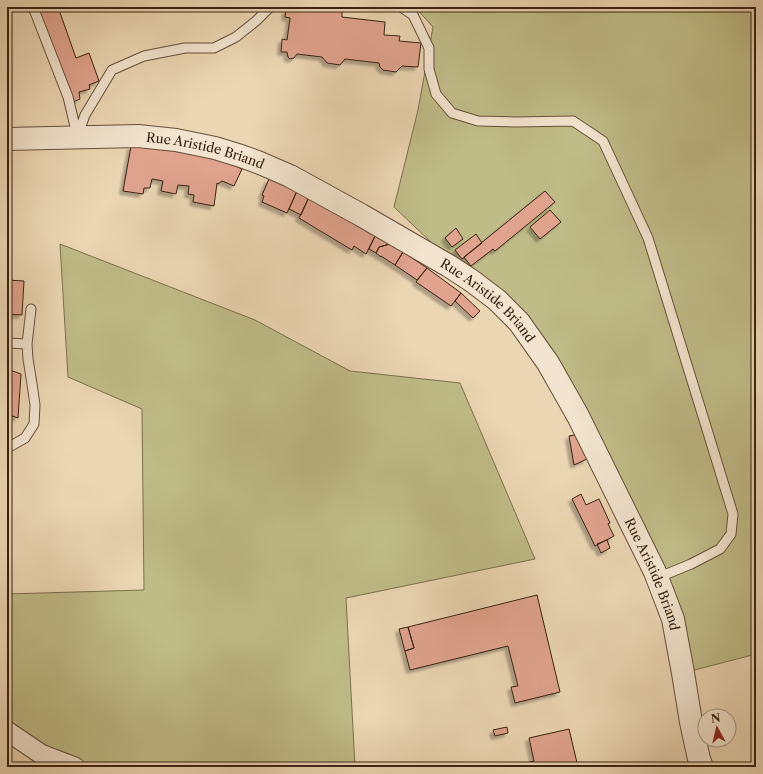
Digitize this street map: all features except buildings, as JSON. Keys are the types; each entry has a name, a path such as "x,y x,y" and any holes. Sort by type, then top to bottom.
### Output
{"street":[{"name":"Rue Aristide Briand","path":"7,139 138,136 176,140 215,148 260,163 290,176 450,266 497,300 519,322 548,363 578,416 657,578 673,619 684,674 691,722 702,767"},
{"path":"7,731 41,754 75,767"}],"lane":[{"path":"33,7 68,97 77,137"},
{"path":"77,137 85,115 112,70 144,56 185,48 214,48 236,37 256,21 270,7"},
{"path":"401,7 413,15 429,48 429,69 436,94 452,113 478,121 573,121 603,141 648,238 733,514 731,534 720,550 657,578"},
{"path":"7,447 25,438 34,424 35,405 27,344 31,309"},
{"path":"7,343 27,344"}],"shaded area":[{"path":"415,7 756,7 756,654 683,673 673,619 548,363 472,281 394,207 418,110 433,27"},
{"path":"60,244 255,320 350,371 460,383 535,559 346,598 355,767 75,767 7,731 7,594 144,590 142,409 68,377"}]}
